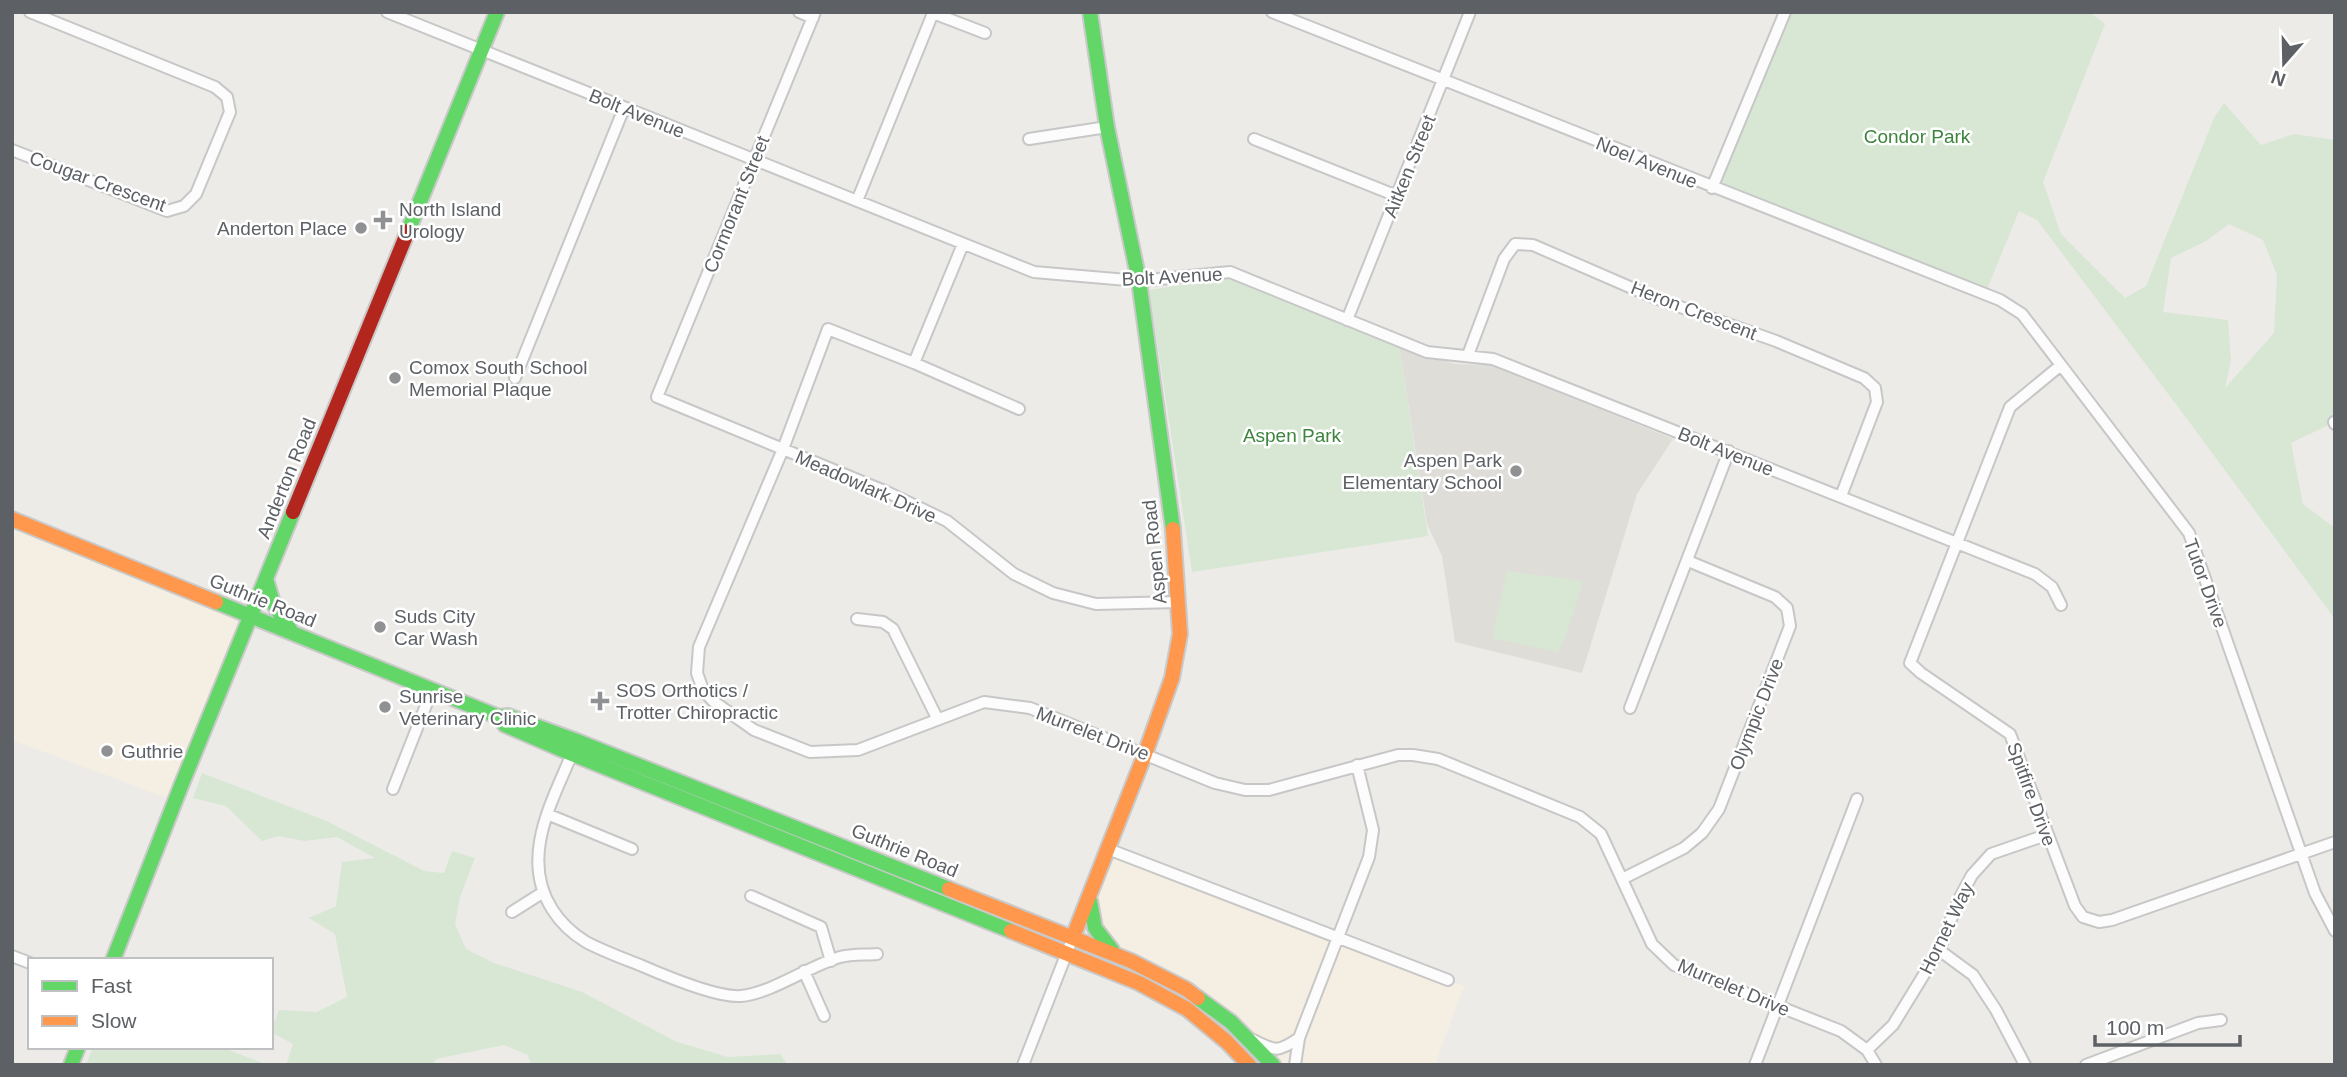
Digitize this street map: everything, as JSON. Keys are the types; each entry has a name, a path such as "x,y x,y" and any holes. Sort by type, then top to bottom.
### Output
{"main road":[{"name":"Anderton Road","path":"114,958 181,786 497,12"},
{"name":"Aspen Road","path":"1073,937 1172,678 1180,634 1174,539 1139,281 1107,127 1090,12"},
{"name":"Guthrie Road","path":"12,519 499,717 508,716 574,747 1139,983 1186,1009 1227,1042 1250,1065"},
{"path":"266,579 273,603 292,633"},
{"name":"Guthrie Road","path":"574,747 1118,956 1186,989 1231,1022 1273,1065"},
{"path":"1090,893 1090,911 1095,930 1118,956"}],"street":[{"name":"Cougar Crescent","path":"12,150 167,211 184,206 196,194 230,112 227,97 215,87 30,12"},
{"name":"Bolt Avenue","path":"387,12 1034,272 1139,281 1230,272 1427,352 1493,359 2035,574 2052,587 2061,605"},
{"path":"799,12 814,15"},
{"name":"Noel Avenue","path":"1272,12 2000,300 2022,314"},
{"name":"Aitken Street","path":"1347,320 1470,12"},
{"path":"1712,188 1785,12"},
{"path":"857,201 933,13 985,33"},
{"name":"Cormorant Street","path":"660,401 814,15"},
{"path":"514,378 624,108"},
{"path":"1029,139 1107,127"},
{"path":"1254,139 1397,195"},
{"path":"963,244 914,363 1019,409"},
{"name":"Heron Crescent","path":"1468,355 1504,259 1515,244 1533,245 1655,298 1776,341 1864,378 1875,388 1877,402 1841,496"},
{"name":"Tutor Drive","path":"2022,314 2189,533 2315,894 2335,932"},
{"name":"Murrelet Drive","path":"914,363 828,329 783,449 699,647 697,673 703,690 726,712 754,730 810,752 858,750 984,702 1030,708 1215,783 1245,790 1269,790 1398,755 1437,760 1580,817 1601,834 1652,944 1674,965 1841,1031 1867,1050"},
{"name":"Spitfire Drive","path":"2061,365 2010,407 1910,663 2010,734 2046,835 2075,906 2084,917 2099,922 2112,920 2335,842"},
{"name":"Meadowlark Drive","path":"660,401 887,492 947,521 1014,574 1053,593 1096,604 1179,602"},
{"path":"1630,708 1728,451"},
{"name":"Olympic Drive","path":"1622,879 1684,848 1702,833 1719,809 1790,626 1787,608 1776,597 1688,561"},
{"path":"857,619 883,622 893,629 937,718"},
{"path":"393,789 432,690"},
{"path":"574,747 547,814 539,844 538,864 542,893 559,920 585,941 647,968 714,992 740,996 842,956 877,954"},
{"path":"1295,1065 1298,1038 1369,858 1373,830 1357,765"},
{"path":"1755,1065 1857,799"},
{"path":"547,814 632,849"},
{"name":"Hornet Way","path":"1867,1050 1893,1025 1939,950 1972,875 1991,855 2046,835"},
{"path":"1108,849 1448,980"},
{"path":"512,912 542,893"},
{"path":"751,895 821,927 831,961"},
{"name":"Aspen Road","path":"1023,1065 1073,937"},
{"path":"1939,950 1973,975 1996,1010 2025,1065"},
{"path":"12,956 28,963"},
{"path":"804,971 824,1016"},
{"path":"2086,1065 2198,1023 2221,1020"},
{"path":"1247,1038 1278,1049 1298,1038"},
{"path":"1867,1050 1876,1065"}],"shaded area":[{"path":"1399,345 1455,364 1492,365 1673,439 1637,494 1582,673 1455,642 1442,556 1427,524"},
{"path":"12,519 251,616 175,801 12,740"},
{"path":"1108,849 1464,986 1435,1065 1273,1065 1231,1022 1118,956 1090,911"}],"green space":[{"name":"Condor Park","path":"1785,12 2089,12 2105,24 2043,182 2061,234 2125,298 2146,286 2214,118 2224,103 2261,145 2294,134 2335,140 2335,422 2291,443 2303,504 2335,528 2335,619 2037,220 2019,211 1985,294 1712,188","holes":["2229,224 2263,240 2277,275 2274,333 2225,388 2231,360 2228,320 2163,312 2171,258 2206,241"]},
{"name":"Aspen Park","path":"1233,277 1399,345 1428,536 1192,572 1149,290"},
{"path":"1507,571 1583,581 1558,652 1492,638"},
{"path":"202,773 327,821 424,871 444,873 452,851 475,858 460,897 455,924 466,949 494,963 582,992 677,1042 728,1057 780,1054 788,1065 531,1065 528,1055 504,1045 436,1059 433,1065 286,1065 293,1044 273,1033 279,1010 317,1012 347,997 335,934 309,918 336,906 342,862 375,858 337,837 305,841 278,836 262,841 226,806 193,798"},
{"path":"92,1049 226,1049 268,1065 86,1065"}],"traffic: fast":[{"path":"408,231 497,12"},
{"path":"1090,12 1107,127 1139,281 1173,529"},
{"path":"114,958 293,512"},
{"path":"266,579 273,603 291,631"},
{"path":"216,602 499,717 508,716 577,741 949,889"},
{"path":"499,717 505,725 572,754 1011,931"},
{"path":"1090,901 1095,928 1112,950"},
{"path":"1198,998 1231,1022 1273,1065"},
{"path":"71,1065 77,1049"}],"traffic: slow":[{"path":"12,519 216,602"},
{"path":"1073,937 1172,678 1180,634 1173,529"},
{"path":"949,889 1131,961 1198,998"},
{"path":"1011,931 1139,983 1187,1009 1227,1042 1249,1065"}],"traffic: jam":[{"path":"293,512 408,231"}],"place":[{"name":"North Island Urology","path":"383,220"},
{"name":"Anderton Place","path":"361,228"},
{"name":"Comox South School Memorial Plaque","path":"395,378"},
{"name":"Aspen Park Elementary School","path":"1516,471"},
{"name":"Suds City Car Wash","path":"380,627"},
{"name":"SOS Orthotics / Trotter Chiropractic","path":"600,701"},
{"name":"Sunrise Veterinary Clinic","path":"385,707"},
{"name":"Guthrie","path":"107,751"}]}
